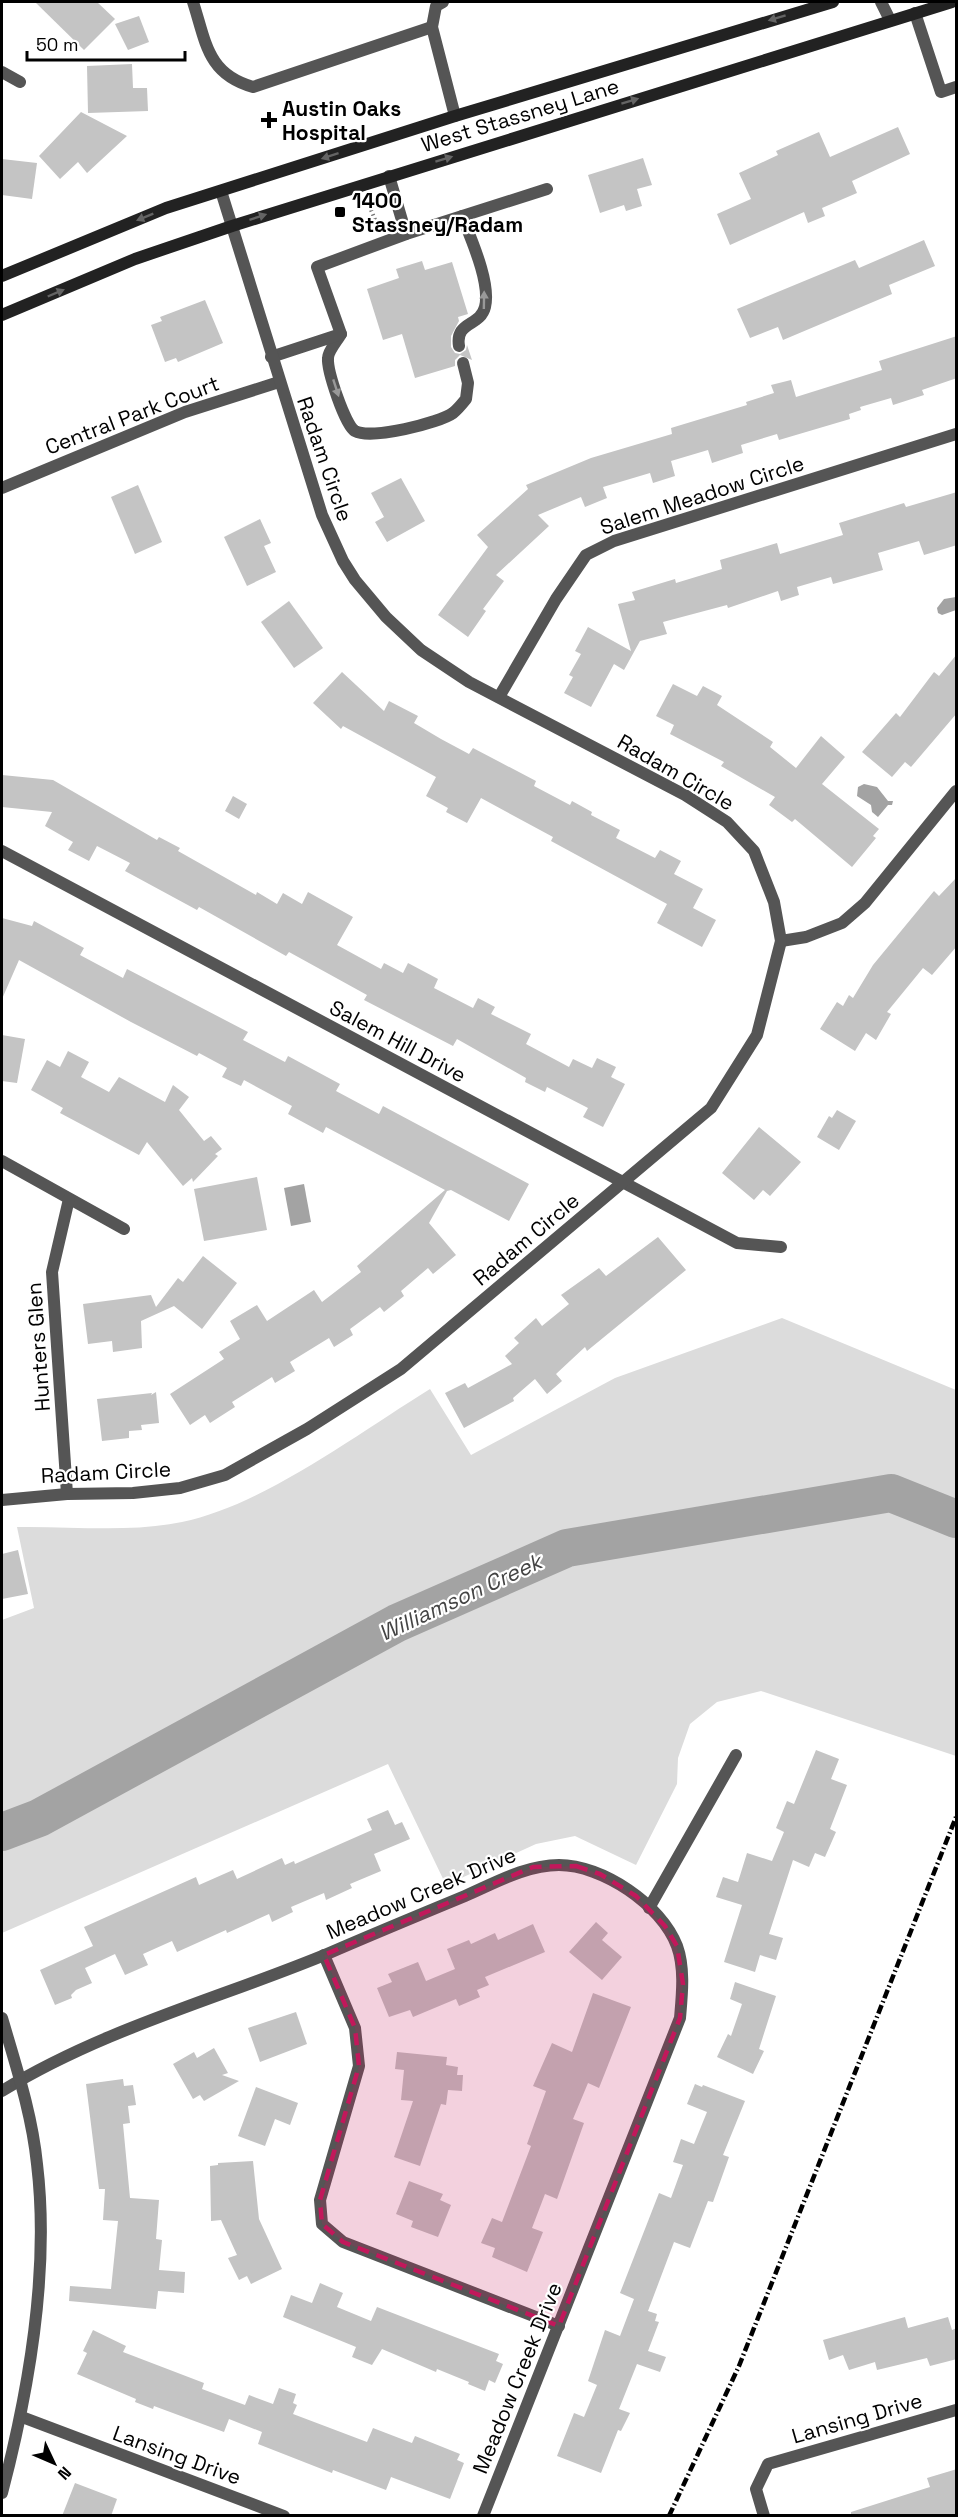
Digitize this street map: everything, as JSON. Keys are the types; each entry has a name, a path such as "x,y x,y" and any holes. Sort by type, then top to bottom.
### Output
{"main road":[{"name":"West Stassney Lane","path":"2,276 166,208 455,116 833,2"},
{"name":"West Stassney Lane","path":"2,315 135,260 232,226 952,2"}],"street":[{"path":"193,2 210,56 226,76 253,87 432,27"},
{"path":"881,2 890,21"},
{"path":"435,3 432,27 455,116"},
{"path":"915,13 941,92 957,87"},
{"path":"2,72 20,82"},
{"path":"388,176 406,234"},
{"path":"341,334 317,267 406,234 547,189"},
{"name":"Radam Circle","path":"2,1500 67,1494 133,1493 180,1488 225,1475 307,1429 401,1368 711,1108 757,1035 781,941 774,902 754,851 727,822 685,795 469,682 421,650 386,617 355,580 343,561 322,515 221,191"},
{"path":"459,346 457,337 460,331 480,316 485,309 486,300 480,265 462,216"},
{"path":"272,357 341,334"},
{"path":"341,334 327,356 330,370 346,421 354,431 371,436 400,430 452,414 466,399 468,383 463,363"},
{"name":"Central Park Court","path":"2,488 185,412 279,382"},
{"name":"Salem Meadow Circle","path":"499,697 556,599 586,555 614,541 957,434"},
{"path":"781,941 806,938 842,923 866,903 957,791"},
{"name":"Salem Hill Drive","path":"2,851 737,1243 781,1247"},
{"path":"2,1161 124,1229"},
{"name":"Hunters Glen","path":"67,1494 52,1272 69,1199"},
{"path":"649,1908 736,1755"},
{"name":"Meadow Creek Drive","path":"2,2091 47,2063 131,2027 324,1955 533,1867 576,1866 600,1874 636,1896 665,1926 677,1946 683,1984 680,2018 483,2516"},
{"path":"324,1955 356,2028 359,2066 320,2200 322,2224 343,2242 559,2326"},
{"path":"2,2018 21,2079 38,2164 42,2257 22,2417 2,2493"},
{"name":"Lansing Drive","path":"764,2516 756,2489 768,2464 957,2410"},
{"name":"Lansing Drive","path":"22,2417 284,2516"}],"path":[{"path":"371,210 376,222 383,224"}],"highlighted area":[{"path":"576,1866 600,1874 636,1896 665,1926 677,1946 683,1984 680,2018 559,2326 343,2242 322,2224 320,2200 359,2066 355,2028 324,1955 533,1867"}],"shaded area":[{"path":"956,597 956,610 942,615 938,613 937,608 944,599"},
{"path":"864,784 877,787 888,801 893,801 892,805 888,805 878,817 872,812 871,805 857,796 858,787"},
{"path":"304,1184 311,1222 291,1226 284,1188"},
{"path":"782,1318 956,1390 956,1756 761,1691 717,1702 690,1724 678,1758 677,1784 636,1865 575,1836 536,1844 446,1885 388,1764 2,1933 2,1620 34,1608 17,1527 141,1527 182,1522 213,1513 245,1500 309,1466 430,1389 471,1455 615,1378"}],"building":[{"path":"35,2 97,2 115,19 84,50"},
{"path":"139,16 149,42 128,50 115,24"},
{"path":"132,64 133,88 147,88 148,111 88,113 87,66"},
{"path":"81,112 127,136 87,173 78,162 60,179 39,156"},
{"path":"898,127 910,154 852,181 857,193 822,208 825,216 808,223 804,212 730,245 717,214 751,199 739,173 778,155 776,151 819,132 830,157"},
{"path":"643,158 652,185 637,189 642,206 626,211 624,205 600,213 588,175"},
{"path":"2,159 37,163 32,199 2,195"},
{"path":"924,240 935,266 889,285 892,294 783,340 778,327 750,338 737,309 855,260 859,268"},
{"path":"422,261 425,270 452,262 468,314 458,317 459,321 451,336 451,347 455,353 460,354 466,350 467,345 472,360 460,355 455,360 455,366 415,378 402,334 383,340 367,289 399,278 396,269"},
{"path":"205,300 223,343 178,362 176,358 165,362 151,325 162,321 160,317"},
{"path":"957,336 957,378 922,390 924,395 893,405 891,398 860,407 861,410 849,414 850,419 779,440 777,434 741,445 743,453 712,463 708,450 671,461 675,476 653,483 650,473 603,487 607,498 585,507 581,497 538,515 549,526 496,575 504,581 483,609 486,611 468,637 438,615 488,547 477,535 528,489 526,485 591,458 672,434 671,428 747,405 746,402 774,393 771,385 791,380 796,397 882,370 879,361"},
{"path":"401,478 425,521 387,542 375,522 384,517 371,493"},
{"path":"138,485 162,542 135,554 111,497"},
{"path":"957,492 957,545 924,555 919,541 878,553 883,570 833,584 831,577 797,587 799,595 781,601 778,591 728,608 727,605 663,622 667,634 640,641 624,670 614,664 591,707 564,693 573,677 569,675 581,654 575,651 588,627 631,651 618,604 635,600 632,592 675,579 676,583 722,569 720,560 777,543 780,554 843,535 839,523 904,503 906,507"},
{"path":"260,519 271,543 264,546 276,572 247,586 224,537"},
{"path":"289,601 323,648 294,668 261,622"},
{"path":"957,654 957,713 911,767 905,762 892,777 862,752 896,713 900,717 934,672 939,676"},
{"path":"342,672 384,711 389,701 418,716 414,723 441,739 469,754 473,748 536,781 534,786 570,805 572,801 592,812 591,815 620,830 616,838 655,858 660,850 681,861 674,874 703,889 693,908 716,920 702,947 657,923 667,904 551,841 553,837 481,798 467,823 446,812 448,808 426,796 436,777 343,726 341,729 313,703"},
{"path":"673,684 697,696 703,686 722,696 717,705 773,742 770,747 796,768 821,736 845,757 822,784 879,829 873,836 876,838 852,867 795,819 792,822 769,805 775,797 721,766 724,762 670,734 674,725 656,716"},
{"path":"2,775 53,780 157,840 159,837 180,848 178,851 256,895 257,892 277,904 283,893 302,904 308,892 353,917 337,945 381,969 384,963 403,973 408,963 438,979 434,988 473,1008 478,998 495,1007 491,1014 531,1034 526,1044 569,1067 573,1059 592,1068 597,1058 616,1067 611,1077 625,1084 603,1127 583,1117 588,1108 547,1087 545,1092 525,1082 526,1078 457,1039 453,1046 364,1000 367,995 289,952 286,956 199,907 197,910 125,871 130,863 97,846 89,861 68,850 73,842 45,826 52,812 2,807"},
{"path":"233,796 247,804 239,819 225,811"},
{"path":"957,877 957,946 932,975 923,968 887,1012 891,1014 876,1040 866,1033 855,1051 820,1029 837,1002 843,1006 849,995 853,998 873,965 934,891 939,896"},
{"path":"2,918 32,926 34,921 84,948 80,955 123,978 127,969 248,1032 243,1040 285,1062 288,1056 340,1084 336,1091 379,1114 383,1106 529,1184 509,1221 451,1190 447,1191 429,1223 456,1255 433,1274 428,1268 401,1291 404,1296 384,1312 380,1307 350,1329 353,1335 334,1347 329,1338 290,1362 295,1371 275,1383 272,1377 232,1402 235,1407 210,1423 205,1415 190,1425 170,1394 224,1359 219,1352 240,1339 230,1321 257,1305 267,1321 314,1290 322,1302 361,1272 357,1266 445,1190 326,1127 323,1133 288,1114 292,1106 244,1080 241,1086 222,1077 227,1068 199,1053 197,1056 131,1022 19,960 2,999"},
{"path":"2,1035 25,1039 17,1083 2,1081"},
{"path":"68,1051 89,1062 81,1077 109,1092 119,1077 165,1102 173,1085 189,1097 179,1110 204,1141 211,1136 222,1149 215,1154 218,1156 193,1182 192,1178 183,1186 147,1142 139,1155 60,1113 63,1108 31,1090 47,1060 60,1067"},
{"path":"837,1110 856,1121 839,1150 817,1137 829,1116 832,1118"},
{"path":"759,1127 801,1162 770,1196 763,1190 754,1200 722,1173"},
{"path":"257,1177 267,1230 204,1241 194,1189"},
{"path":"658,1237 686,1270 587,1351 585,1347 556,1374 562,1381 547,1394 535,1379 513,1398 514,1401 464,1428 445,1393 465,1383 468,1388 512,1364 505,1356 519,1343 514,1338 536,1318 542,1326 569,1304 561,1295 599,1268 606,1276"},
{"path":"203,1256 237,1283 202,1329 174,1306 141,1321 142,1348 113,1352 112,1341 88,1344 83,1304 151,1295 156,1307 178,1278 183,1282"},
{"path":"156,1392 159,1423 141,1425 142,1430 129,1431 129,1438 102,1441 97,1399 152,1393 151,1395"},
{"path":"18,1550 28,1594 2,1599 2,1554"},
{"path":"816,1750 839,1759 831,1779 847,1785 830,1829 836,1832 825,1857 815,1853 809,1867 793,1860 769,1934 783,1938 776,1960 760,1955 755,1972 724,1962 742,1905 716,1897 723,1877 738,1882 747,1853 772,1861 784,1832 776,1828 787,1801 794,1804"},
{"path":"388,1810 395,1825 402,1822 410,1839 374,1854 381,1871 350,1884 352,1888 326,1900 324,1893 291,1907 293,1912 272,1922 269,1914 177,1952 172,1941 143,1954 148,1965 125,1975 115,1954 85,1968 92,1983 76,1990 71,1995 72,1998 55,2005 40,1970 93,1946 84,1927 196,1877 199,1885 233,1870 237,1879 282,1858 285,1865 294,1861 295,1864 372,1830 367,1819"},
{"path":"596,1922 608,1933 602,1940 622,1957 602,1980 569,1952"},
{"path":"533,1924 545,1952 485,1977 489,1985 477,1990 480,1997 459,2006 456,1999 413,2017 410,2010 389,2017 377,1988 392,1982 388,1974 418,1962 426,1981 455,1969 447,1949 469,1940 471,1944 495,1933 498,1940"},
{"path":"735,1982 776,1996 759,2049 764,2051 753,2074 717,2057 728,2034 731,2036 742,2004 730,1999"},
{"path":"593,1993 631,2007 599,2088 588,2083 573,2119 584,2123 557,2199 545,2194 532,2228 543,2232 527,2272 492,2257 495,2248 481,2243 492,2218 502,2222 531,2146 527,2144 546,2091 533,2086 552,2043 572,2052"},
{"path":"296,2012 307,2044 260,2062 248,2028"},
{"path":"214,2048 228,2073 222,2075 239,2081 204,2101 200,2095 193,2099 173,2064 194,2052 197,2058"},
{"path":"397,2052 447,2057 446,2065 458,2067 457,2075 463,2075 462,2091 448,2090 446,2105 441,2104 420,2166 394,2157 413,2101 401,2100 404,2070 395,2069"},
{"path":"123,2079 124,2086 133,2085 136,2105 128,2106 130,2123 123,2124 130,2198 159,2200 156,2239 162,2240 159,2270 185,2272 184,2293 158,2291 156,2309 69,2301 70,2286 111,2289 118,2221 103,2220 105,2189 99,2189 86,2084"},
{"path":"695,2084 745,2101 723,2155 729,2157 713,2202 708,2201 690,2248 674,2242 648,2311 657,2314 655,2321 659,2322 648,2351 666,2357 660,2372 637,2364 619,2409 630,2413 621,2431 618,2430 601,2473 557,2456 574,2413 584,2417 597,2385 588,2381 605,2330 620,2336 634,2299 620,2293 659,2193 671,2198 683,2165 673,2162 681,2139 694,2144 707,2112 687,2104"},
{"path":"256,2087 298,2103 290,2125 275,2119 265,2146 238,2136"},
{"path":"253,2161 259,2219 282,2269 251,2284 247,2276 239,2280 228,2258 237,2255 221,2220 211,2221 210,2166 218,2165 218,2163"},
{"path":"409,2181 443,2194 440,2200 451,2205 438,2237 411,2227 413,2221 396,2214"},
{"path":"320,2283 343,2293 337,2307 371,2321 377,2307 499,2354 496,2361 503,2364 495,2383 489,2380 485,2391 468,2384 469,2382 437,2369 436,2372 382,2349 372,2365 352,2357 356,2347 283,2317 291,2295 312,2303"},
{"path":"905,2317 908,2328 948,2317 952,2330 957,2328 957,2359 930,2366 927,2358 877,2370 875,2362 849,2370 843,2355 829,2360 823,2340"},
{"path":"93,2330 126,2346 123,2352 204,2383 202,2389 245,2405 249,2395 273,2404 279,2388 296,2394 293,2403 297,2405 293,2414 367,2442 373,2428 412,2443 415,2436 460,2454 457,2460 464,2463 450,2499 391,2477 386,2490 333,2470 332,2473 258,2444 262,2432 229,2419 224,2432 154,2406 153,2409 135,2402 136,2399 77,2374 87,2353 83,2351"},
{"path":"957,2469 957,2516 851,2516 851,2512 930,2487 927,2478"},
{"path":"75,2483 117,2499 111,2516 62,2516"}],"waterway":[{"name":"Williamson Creek","path":"2,1832 39,1818 397,1623 567,1548 891,1493 956,1519"}],"railway":[{"path":"669,2516 739,2366 956,1817"}],"place":[{"name":"Austin Oaks Hospital","path":"269,120"},
{"name":"1400 Stassney/Radam","path":"340,212"}]}
